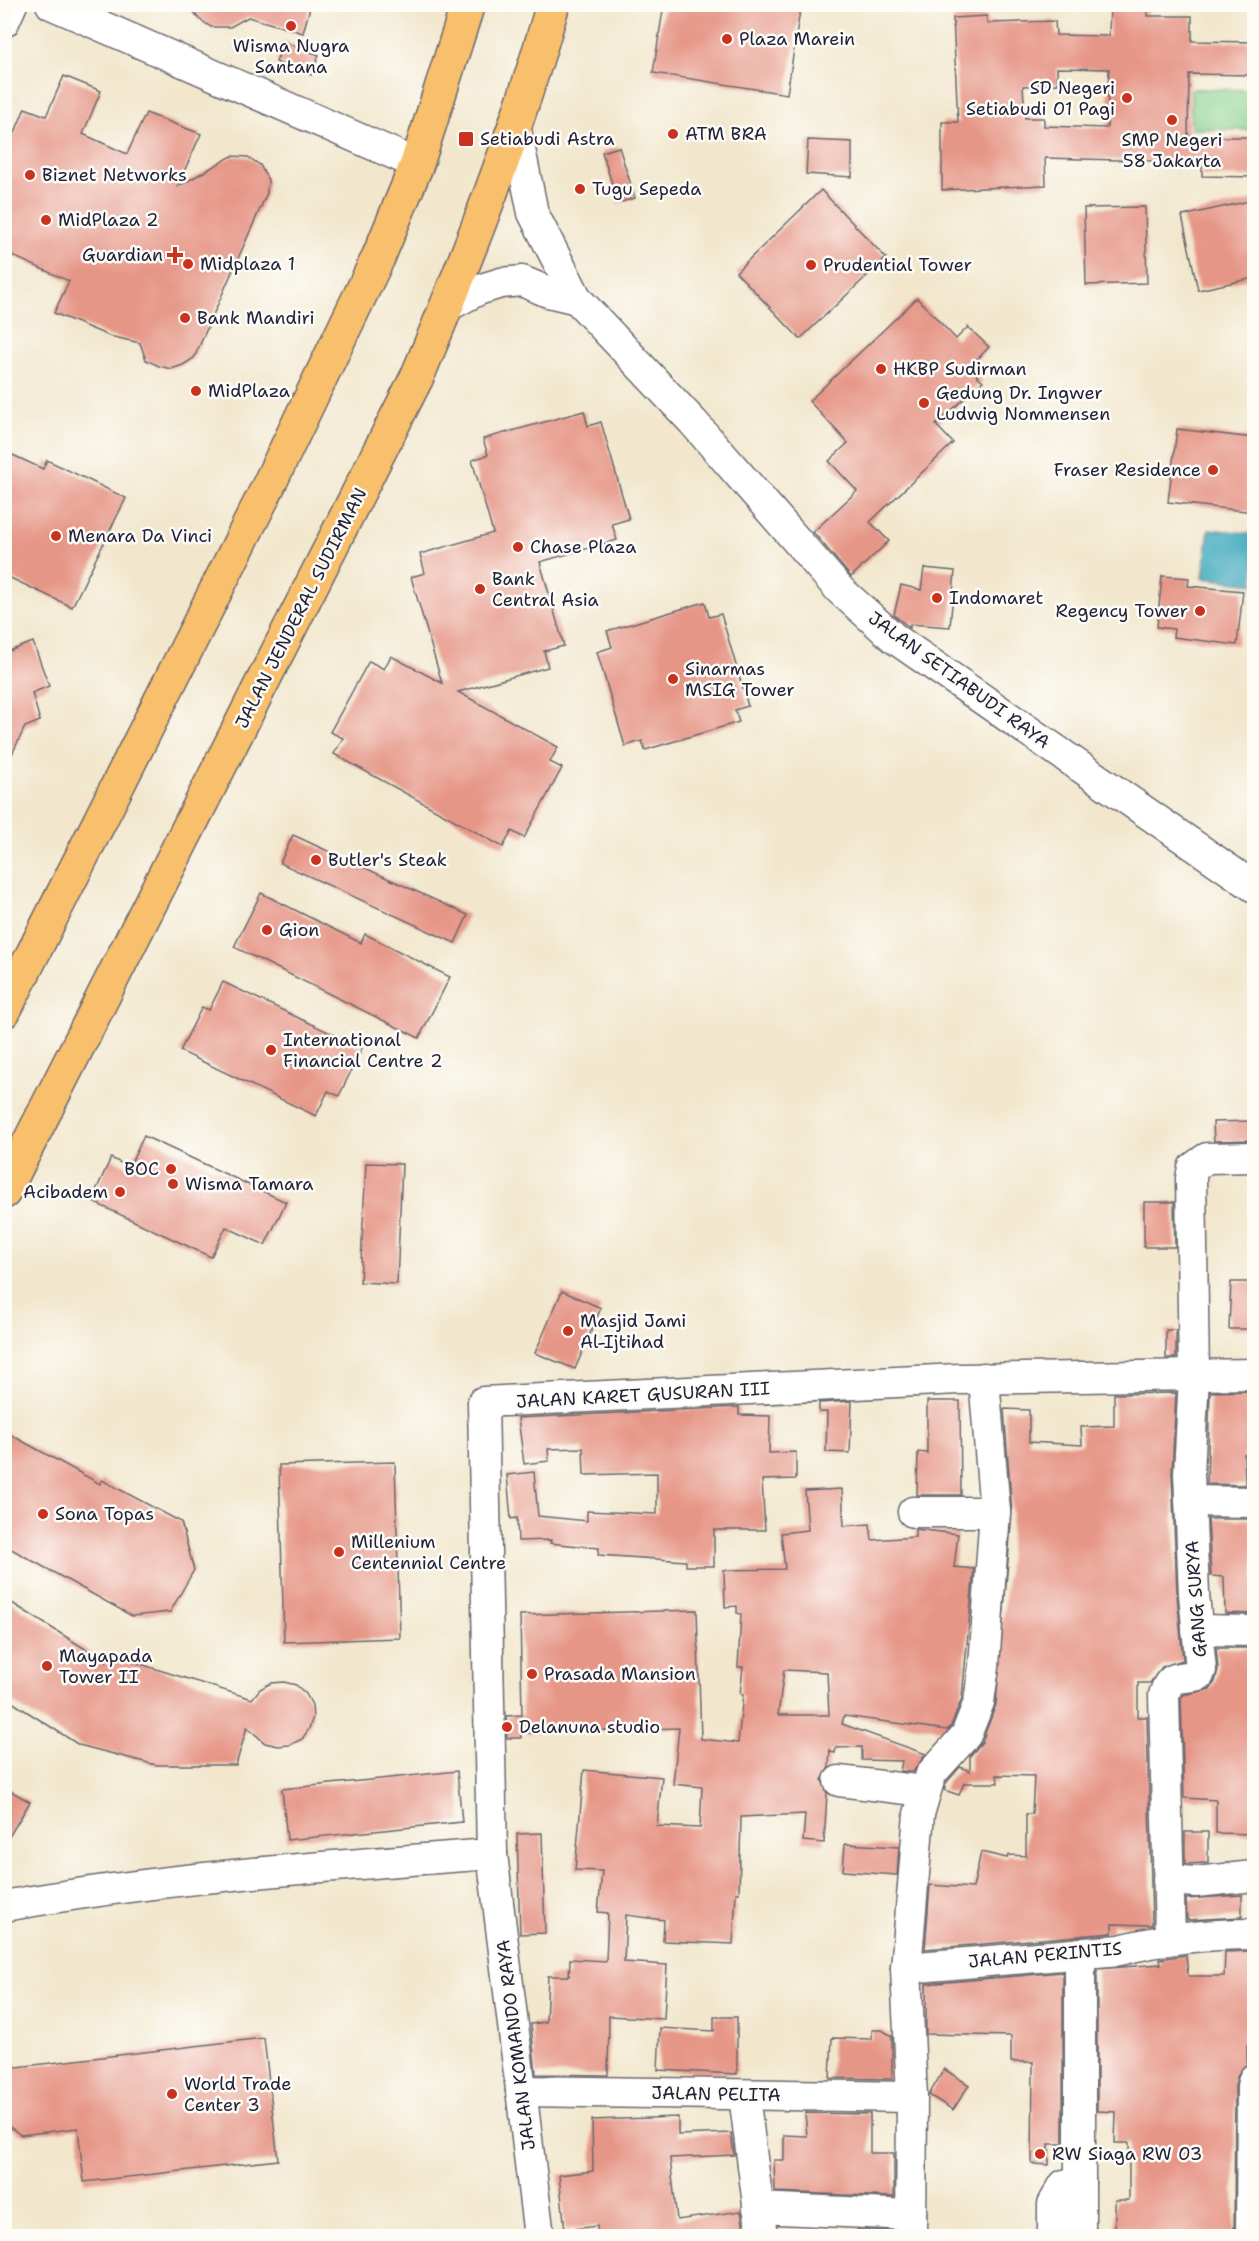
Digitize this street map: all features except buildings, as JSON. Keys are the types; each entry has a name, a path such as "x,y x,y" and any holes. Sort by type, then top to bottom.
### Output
{"main road":[{"path":"4,1011 263,497 378,258 417,164 468,4"},
{"name":"JALAN JENDERAL SUDIRMAN","path":"4,1192 333,548 417,377 447,307 515,125 553,4"}],"street":[{"path":"4,22 12,4"},
{"path":"51,4 417,164"},
{"name":"JALAN SETIABUDI RAYA","path":"515,125 523,174 533,213 578,299 693,422 840,590 876,623 1254,887"},
{"path":"447,307 478,290 501,283 522,281 548,292 578,299"},
{"name":"GANG SURYA","path":"1170,1939 1164,1695 1168,1683 1173,1679 1199,1675 1190,1501 1194,1376 1191,1178 1193,1168 1207,1158 1254,1156"},
{"name":"JALAN KARET GUSURAN III","path":"492,1854 483,1402 984,1378 1254,1374"},
{"path":"744,2095 760,2222 911,2226 912,2097 906,1968 919,1814 924,1791 931,1774 966,1735 979,1702 984,1666 995,1512 984,1378"},
{"path":"1190,1501 1254,1502"},
{"path":"913,1512 995,1512"},
{"path":"1197,1630 1254,1631"},
{"path":"839,1781 924,1791"},
{"path":"4,1906 66,1895 311,1867 492,1854"},
{"name":"JALAN KOMANDO RAYA","path":"492,1854 539,2236"},
{"path":"1168,1880 1196,1882 1254,1876"},
{"name":"JALAN PERINTIS","path":"906,1968 1120,1950 1198,1934 1254,1934"},
{"path":"1080,1953 1080,2236"},
{"path":"1251,2236 1252,2086 1254,2079"},
{"name":"JALAN PELITA","path":"521,2091 912,2097"},
{"path":"1053,2236 1053,2204 1064,2185 1080,2181"}],"green space":[{"path":"1191,89 1254,90 1254,130 1191,129"}],"water":[{"path":"1209,529 1254,534 1254,584 1203,578"}],"place":[{"name":"Wisma Nugra Santana","path":"291,26"},
{"name":"Plaza Marein","path":"727,39"},
{"name":"SD Negeri Setiabudi 01 Pagi","path":"1127,98"},
{"name":"SMP Negeri 58 Jakarta","path":"1172,120"},
{"name":"ATM BRA","path":"673,134"},
{"name":"Setiabudi Astra","path":"466,139"},
{"name":"Biznet Networks","path":"30,175"},
{"name":"Tugu Sepeda","path":"580,189"},
{"name":"MidPlaza 2","path":"46,220"},
{"name":"Guardian","path":"175,255"},
{"name":"Midplaza 1","path":"188,264"},
{"name":"Prudential Tower","path":"811,265"},
{"name":"Bank Mandiri","path":"185,318"},
{"name":"HKBP Sudirman","path":"881,369"},
{"name":"MidPlaza","path":"196,391"},
{"name":"Gedung Dr. Ingwer Ludwig Nommensen","path":"924,403"},
{"name":"Fraser Residence","path":"1213,470"},
{"name":"Menara Da Vinci","path":"56,536"},
{"name":"Chase Plaza","path":"518,547"},
{"name":"Bank Central Asia","path":"480,589"},
{"name":"Indomaret","path":"937,598"},
{"name":"Regency Tower","path":"1200,611"},
{"name":"Sinarmas MSIG Tower","path":"673,679"},
{"name":"Butler's Steak","path":"316,860"},
{"name":"Gion","path":"267,930"},
{"name":"International Financial Centre 2","path":"271,1050"},
{"name":"BOC","path":"171,1169"},
{"name":"Wisma Tamara","path":"173,1184"},
{"name":"Acibadem","path":"120,1192"},
{"name":"Masjid Jami Al-Ijtihad","path":"568,1331"},
{"name":"Sona Topas","path":"43,1514"},
{"name":"Millenium Centennial Centre","path":"339,1552"},
{"name":"Mayapada Tower II","path":"47,1666"},
{"name":"Prasada Mansion","path":"532,1674"},
{"name":"Delanuna studio","path":"507,1727"},
{"name":"World Trade Center 3","path":"172,2094"},
{"name":"RW Siaga RW 03","path":"1040,2154"}]}
